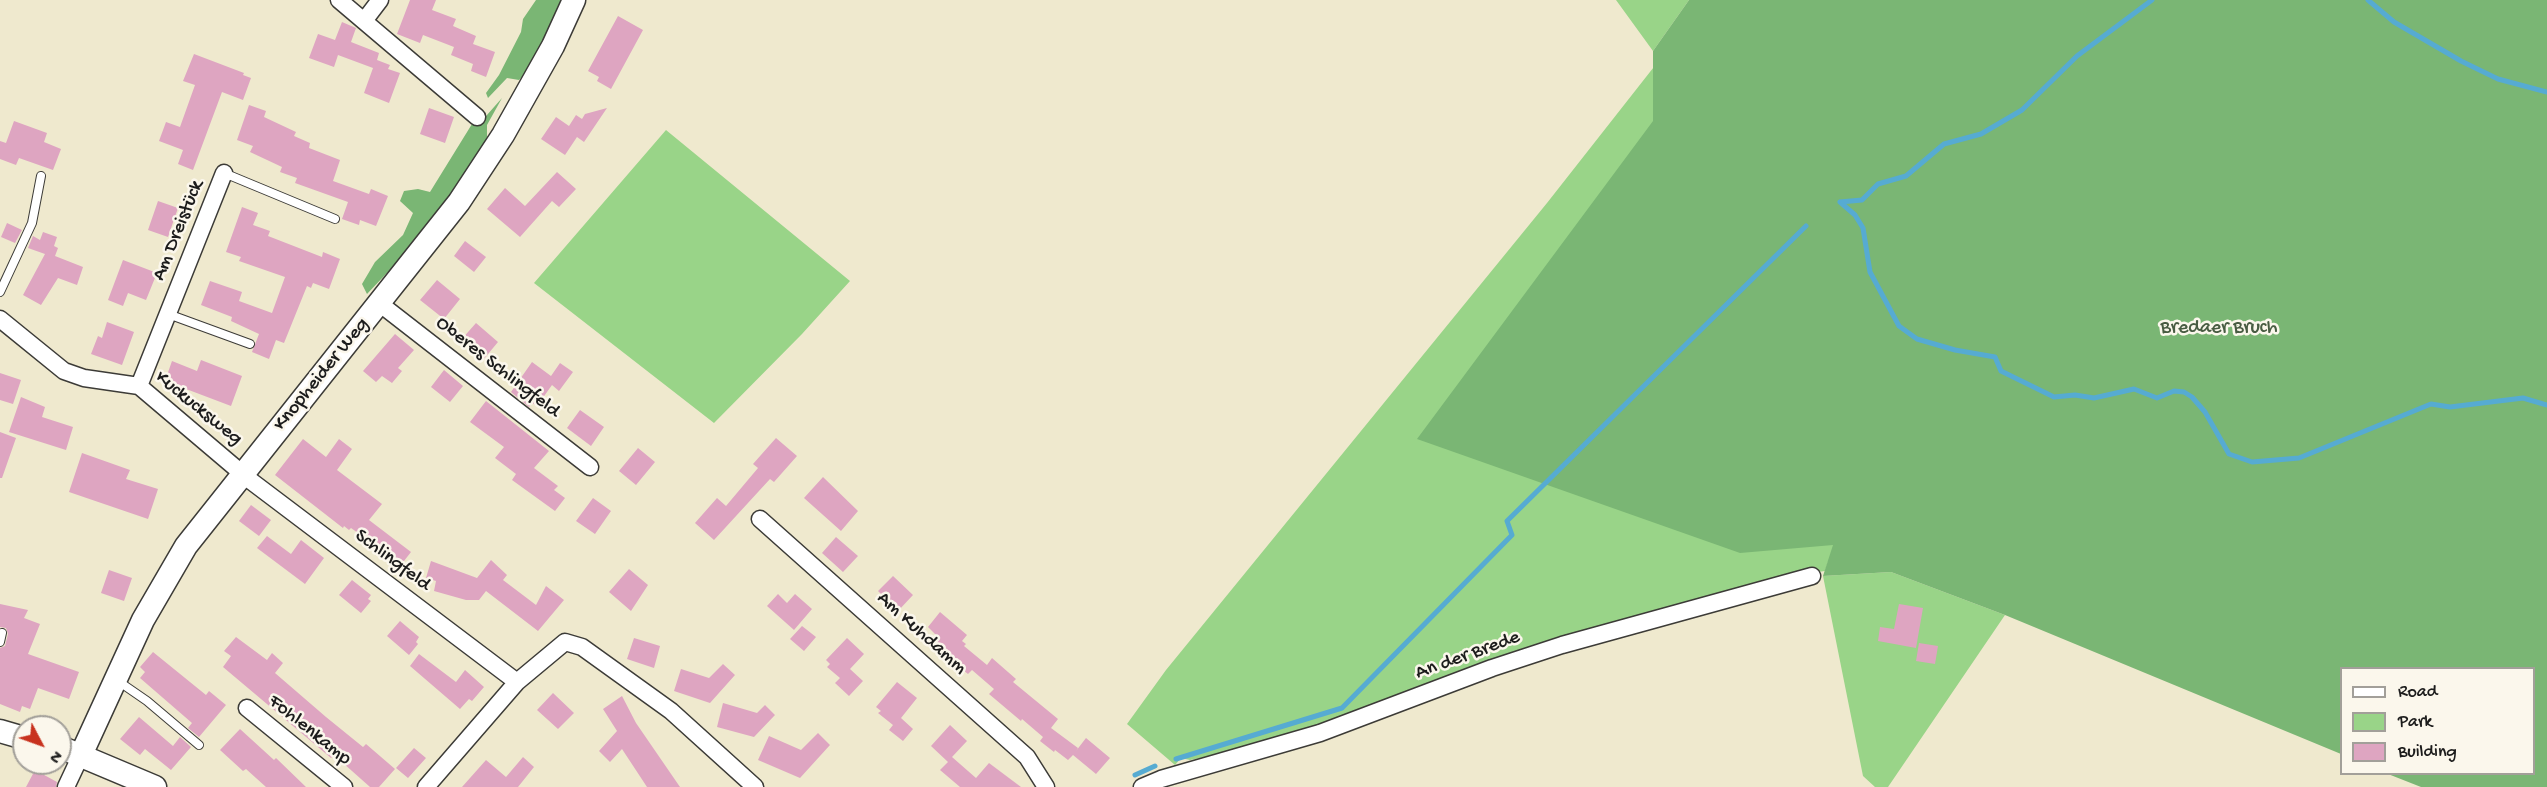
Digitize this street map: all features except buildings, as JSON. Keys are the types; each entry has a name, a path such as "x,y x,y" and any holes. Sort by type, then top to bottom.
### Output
{"main road":[{"name":"Knopheider Weg","path":"72,748 115,679 143,620 186,546 459,202 503,135 553,46 574,0"},
{"path":"72,752 155,787"}],"street":[{"path":"339,0 477,117"},
{"path":"364,21 380,0"},
{"name":"Am Dreistück","path":"139,386 224,173"},
{"name":"Oberes Schlingfeld","path":"379,303 590,466"},
{"name":"Kuckucksweg","path":"0,319 64,371 84,378 139,386 243,474"},
{"name":"Schlingfeld","path":"243,474 517,682"},
{"name":"Am Kuhdamm","path":"760,519 1027,757 1046,787"},
{"name":"An der Brede","path":"1142,787 1161,779 1320,733 1492,668 1552,648 1812,576"},
{"path":"426,787 517,682 565,642 582,646 671,711 755,787"},
{"name":"Fohlenkamp","path":"247,708 344,787"}],"lane":[{"name":"Am Dreistück","path":"224,173 335,219"},
{"path":"0,292 32,223 41,176"},
{"path":"168,314 250,344"},
{"path":"115,679 147,701 199,745"}],"green space":[{"path":"536,0 568,0 534,65 519,80 507,78 488,98 486,93 499,75 521,32 523,19"},
{"path":"1616,0 1689,0 1653,51"},
{"name":"Bredaer Bruch","path":"1689,0 2547,0 2547,787 2421,787 2391,775 2535,775 2535,667 2340,667 2340,754 2005,615 1891,572 1823,576 1833,545 1740,553 1417,439 1653,121 1653,51"},
{"name":"Bredaer Bruch","path":"2547,0 2535,714 2535,667 2340,668 1933,567 1828,562 1825,571 1802,574 1627,619 1507,654 1336,719 1235,751 1190,760 1181,758 1175,765 1127,724 1166,670 1547,203 1668,49"},
{"path":"502,98 487,125 487,137 478,159 421,237 367,294 362,284 375,262 403,235 413,213 400,201 404,191 418,189 430,192 472,124 479,124"},
{"path":"666,130 850,281 802,334 714,423 534,283"},
{"path":"1891,572 2005,615 1888,787 1875,787 1863,776 1823,576"}],"waterway":[{"path":"1840,202 1862,200 1878,184 1906,176 1944,144 1981,134 2022,110 2077,56 2152,0"},
{"path":"2368,0 2394,22 2461,61 2498,79 2547,92"},
{"path":"1840,202 1855,215 1863,228 1870,272 1899,326 1917,339 1955,350 1995,357 2001,371 2054,397 2075,395 2094,398 2134,389 2157,398 2174,391 2184,392 2192,397 2205,412 2229,454 2252,462 2299,458 2431,404 2450,407 2523,398 2547,405"},
{"path":"1176,759 1342,708 1512,535 1507,521 1806,226"},
{"path":"1135,775 1155,766"}]}
